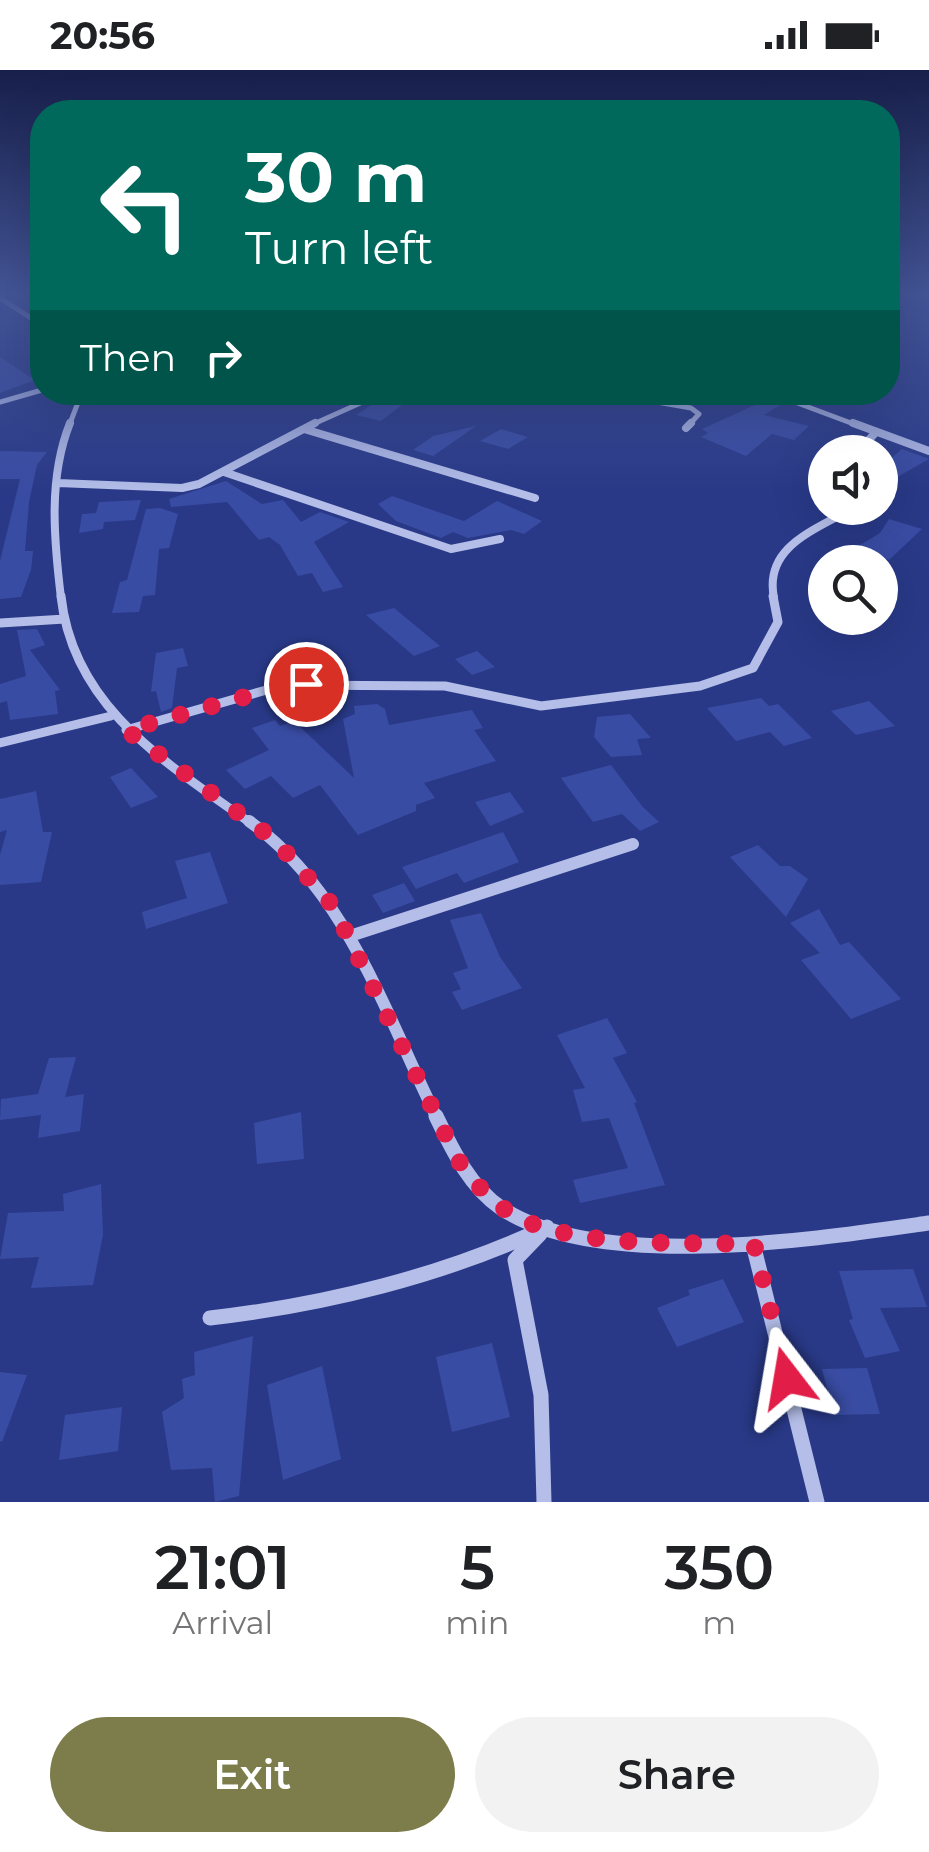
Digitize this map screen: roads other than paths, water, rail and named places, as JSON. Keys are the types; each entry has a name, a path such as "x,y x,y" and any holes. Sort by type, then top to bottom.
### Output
{"street":[{"path":"0,402 30,393"},
{"path":"77,405 62,443 53,527 65,619 81,666 111,716 275,840 333,906 458,1160 480,1189 509,1213 573,1236 754,1244 929,1223"},
{"path":"58,483 182,488 224,472 356,405"},
{"path":"674,405 699,414 686,428"},
{"path":"802,405 929,451"},
{"path":"302,429 534,498"},
{"path":"224,472 451,549 500,540"},
{"path":"126,730 284,686 445,686 541,706 700,686 753,668 778,622 771,585 774,567 790,543 823,525"},
{"path":"0,624 65,619"},
{"path":"0,742 111,716"},
{"path":"350,936 633,844"},
{"path":"210,1318 262,1312 474,1262 548,1226"},
{"path":"544,1502 540,1395 515,1260 548,1226"},
{"path":"754,1244 816,1502"}]}
